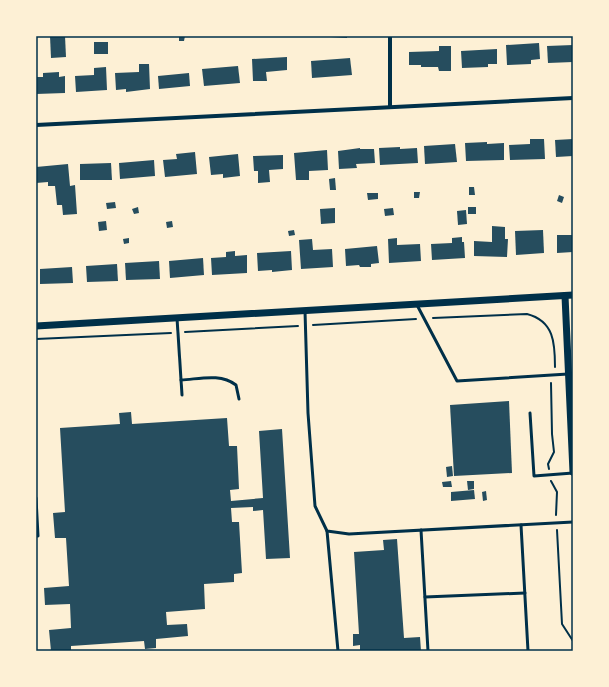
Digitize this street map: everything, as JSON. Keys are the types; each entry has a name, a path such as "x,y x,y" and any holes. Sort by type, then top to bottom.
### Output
{"street":[{"path":"390,36 390,108"},
{"path":"36,124 573,98"},
{"path":"36,326 573,295"},
{"path":"565,296 573,472"}],"lane":[{"path":"417,305 457,381 568,374"},
{"path":"305,311 308,413 315,506 328,531 338,651"},
{"path":"177,318 182,395"},
{"path":"181,380 220,377 230,380 236,385 239,399"},
{"path":"530,413 534,476 573,472"},
{"path":"36,498 38,536 36,536"},
{"path":"328,531 349,534 573,522"},
{"path":"521,525 528,651"},
{"path":"420,530 428,651"},
{"path":"425,597 525,593"}],"path":[{"path":"36,339 527,314 536,316 552,332 555,348 554,375 550,385 554,452 548,464 551,482 557,492 558,561 562,624 573,641"}],"building":[{"path":"50,36 65,36 66,57 51,58"},
{"path":"179,36 185,36 184,41 179,41"},
{"path":"347,36 347,38 331,37"},
{"path":"94,42 108,42 108,54 94,54"},
{"path":"539,43 540,59 531,60 531,64 507,65 506,45"},
{"path":"573,45 573,62 548,63 547,46"},
{"path":"439,46 451,46 451,71 439,71 438,67 409,65 409,52 439,51"},
{"path":"497,49 497,64 488,64 488,67 462,68 461,51"},
{"path":"287,57 287,70 266,72 267,81 253,81 252,59"},
{"path":"350,58 352,75 312,78 311,61"},
{"path":"139,64 149,64 150,89 126,92 126,89 116,90 115,73 139,72"},
{"path":"238,66 240,83 204,86 202,69"},
{"path":"106,67 107,90 76,92 75,76 94,75 94,68"},
{"path":"59,72 59,77 65,76 65,93 36,94 36,77 43,77 43,73"},
{"path":"189,73 190,86 159,89 158,76"},
{"path":"530,139 544,139 545,159 510,160 509,145 530,144"},
{"path":"573,139 573,156 556,157 555,140"},
{"path":"487,142 487,144 504,143 504,160 466,161 465,143"},
{"path":"455,144 457,162 425,164 424,146"},
{"path":"400,147 400,149 417,148 418,163 380,165 379,148"},
{"path":"360,148 374,149 375,163 356,164 357,168 339,169 338,151"},
{"path":"327,150 328,170 309,171 309,180 296,180 294,153"},
{"path":"195,152 197,174 165,177 163,160 177,159 176,154"},
{"path":"238,154 240,176 223,178 223,174 211,175 209,157"},
{"path":"283,155 283,169 269,170 270,182 258,183 258,171 254,171 253,156"},
{"path":"154,160 155,176 120,179 119,163"},
{"path":"111,163 112,180 80,180 80,164"},
{"path":"68,164 70,186 75,185 77,214 63,215 62,205 57,205 55,186 48,186 48,182 36,183 36,167"},
{"path":"335,178 336,190 330,190 329,179"},
{"path":"469,187 474,187 475,195 469,195"},
{"path":"414,192 420,192 419,198 414,198"},
{"path":"367,193 378,193 378,199 368,200"},
{"path":"559,195 564,197 562,203 557,201"},
{"path":"115,202 116,208 107,209 106,203"},
{"path":"138,207 139,213 134,214 132,209"},
{"path":"468,207 476,207 476,214 468,214"},
{"path":"335,208 335,223 321,224 320,209"},
{"path":"393,208 394,215 385,216 384,209"},
{"path":"466,210 467,224 458,225 457,211"},
{"path":"106,221 107,230 99,231 98,222"},
{"path":"172,221 173,227 167,228 166,222"},
{"path":"492,226 505,227 505,239 508,239 507,257 474,256 474,241 492,242"},
{"path":"294,230 295,235 289,236 288,231"},
{"path":"543,230 544,253 516,255 515,231"},
{"path":"557,235 573,235 573,252 557,253"},
{"path":"462,237 462,242 464,242 465,258 432,260 431,244 452,243 452,238"},
{"path":"129,238 129,243 124,244 123,239"},
{"path":"397,238 397,245 420,244 421,261 389,263 388,239"},
{"path":"312,239 313,250 332,249 333,267 301,269 299,240"},
{"path":"377,246 379,263 371,264 371,267 360,267 359,265 346,266 345,249"},
{"path":"235,251 235,256 247,255 247,273 212,275 211,258 226,257 226,252"},
{"path":"291,251 292,270 272,272 272,270 258,271 257,253"},
{"path":"203,258 204,275 170,278 169,261"},
{"path":"159,261 160,279 126,280 125,263"},
{"path":"117,264 118,281 87,282 86,266"},
{"path":"72,267 73,283 40,284 40,269"},
{"path":"509,401 512,473 454,476 450,405"},
{"path":"131,412 132,424 227,418 229,446 237,446 239,489 230,490 231,501 263,498 259,431 282,429 290,558 266,559 263,510 253,511 253,507 231,508 232,522 239,522 242,573 234,574 234,582 204,584 205,609 166,612 167,625 187,624 188,636 156,639 156,648 145,649 144,641 71,646 71,651 51,651 49,630 71,628 70,604 45,605 44,588 69,586 66,538 55,538 53,513 65,512 60,428 120,424 119,413"},
{"path":"452,466 453,476 447,477 446,467"},
{"path":"451,481 452,487 443,487 442,482"},
{"path":"467,481 474,481 474,489 468,490"},
{"path":"474,490 475,499 451,501 451,492"},
{"path":"486,491 487,500 483,501 482,492"},
{"path":"397,539 404,638 420,637 421,651 360,651 360,645 353,646 353,634 359,634 354,552 384,550 383,540"}]}
